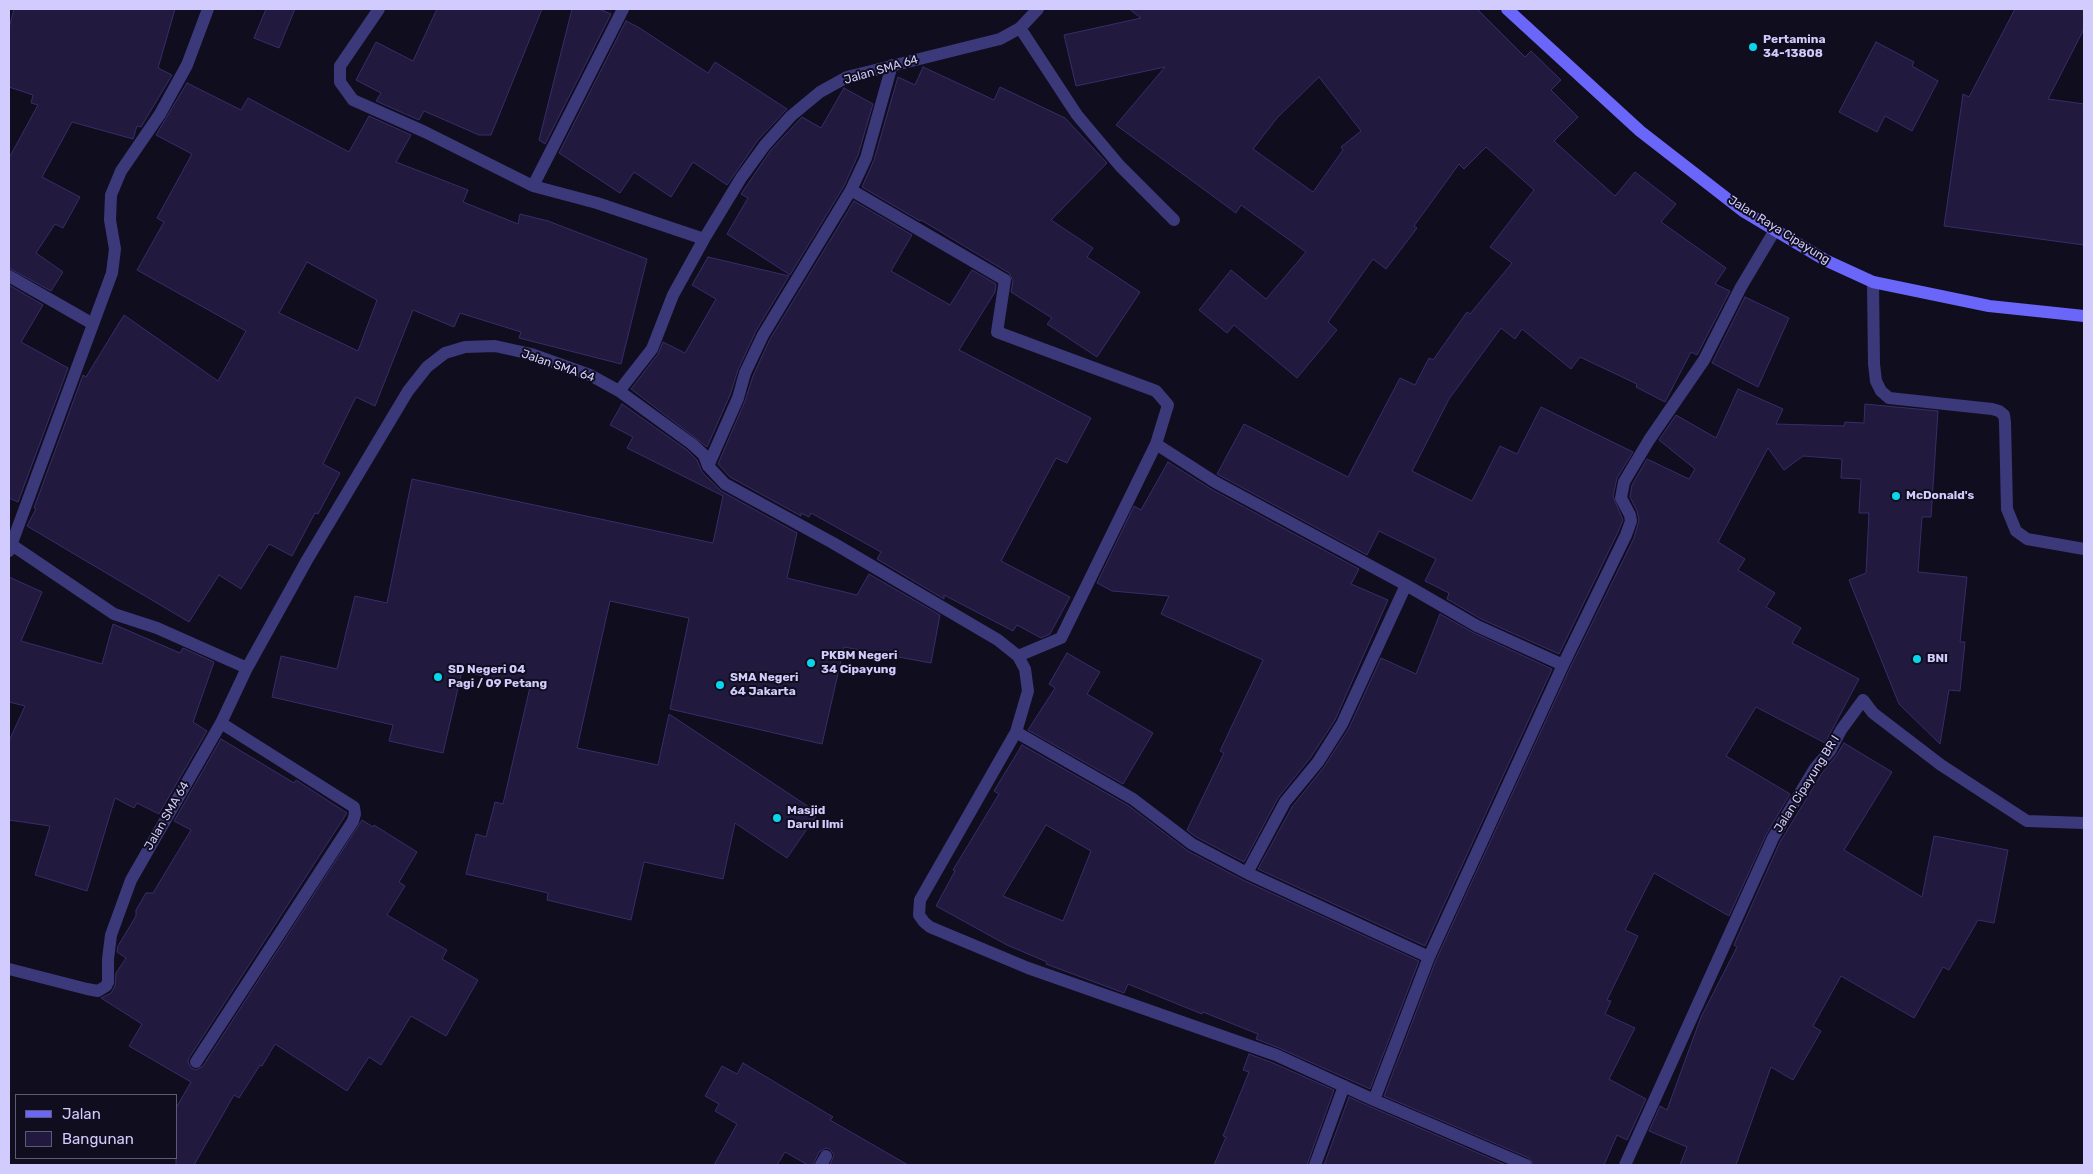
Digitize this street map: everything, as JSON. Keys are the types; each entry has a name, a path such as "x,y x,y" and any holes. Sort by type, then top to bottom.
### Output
{"street":[{"path":"208,9 187,65 160,114 121,171 111,195 110,220 115,249 112,273 10,546 114,614 157,628 247,668"},
{"path":"377,9 340,66 340,82 353,100 426,132 533,186 597,203 704,239"},
{"path":"533,186 623,9"},
{"name":"Jalan SMA 64","path":"9,969 98,991 108,982 112,935 131,880 221,723 247,668 307,560 408,391 427,367 446,353 465,346 496,346 531,354 590,374 619,390 652,349 673,295 741,178 765,145 791,116 820,92 847,77 1000,39 1020,28 1038,9"},
{"name":"Jalan Raya Cipayung","path":"1507,9 1640,131 1743,211 1825,260 1873,282 1989,306 2084,316"},
{"path":"1020,28 1077,115 1120,166 1174,220"},
{"path":"708,466 738,398 745,373 763,335 851,190 866,158 892,65"},
{"path":"851,190 1005,280 997,332 1156,391 1168,405 1156,444 1061,638 1018,656"},
{"path":"1374,1100 1429,957 1563,665 1626,536 1631,521 1621,498 1624,482 1649,440 1704,360 1741,287 1775,230"},
{"path":"9,276 93,324"},
{"path":"1873,282 1874,364 1876,382 1881,391 1889,398 2000,411 2004,415 2005,422 2007,509 2016,531 2028,540 2084,549"},
{"path":"619,390 692,444 704,455 708,466 725,484 833,543 998,640 1018,656 1025,669 1028,691 1016,732 920,900 919,915 924,922 930,927 1028,968 1276,1055 1374,1100 1526,1165"},
{"path":"1156,444 1215,482 1406,585 1476,626 1563,665"},
{"path":"1247,873 1285,802 1318,762 1342,724 1406,585"},
{"name":"Jalan Cipayung BR I","path":"1625,1165 1773,838 1815,768 1830,751 1841,730 1863,700 1873,713 1941,765 2027,821 2084,823"},
{"path":"196,1062 353,821 354,814 354,808 221,723"},
{"path":"1016,732 1133,799 1192,844 1247,873 1429,957"},
{"path":"1315,1165 1344,1086"}],"building":[{"path":"14,9 175,9 158,68 172,75 141,127 137,126 133,139 72,122 42,177 80,197 63,228 55,224 36,253 63,272 51,291 9,268 9,158 38,105 31,103 33,95 9,87 9,28"},
{"path":"266,9 295,9 279,48 254,38"},
{"path":"437,9 542,9 491,135 479,135 424,111 419,120 376,101 381,93 356,80 376,42 413,61"},
{"path":"572,9 599,9 611,14 545,144 539,140"},
{"path":"1129,9 1477,9 1525,57 1531,51 1561,80 1551,90 1578,117 1554,141 1615,196 1635,172 1676,204 1661,222 1726,268 1715,284 1730,291 1697,355 1691,352 1665,402 1636,387 1637,384 1580,357 1571,369 1522,329 1515,339 1501,328 1449,399 1412,471 1472,501 1500,446 1517,454 1541,407 1633,452 1617,478 1613,496 1623,520 1559,654 1481,619 1447,599 1449,593 1425,581 1436,559 1379,531 1367,555 1217,474 1244,424 1348,477 1400,378 1415,385 1429,358 1433,360 1467,312 1470,314 1512,263 1490,247 1534,190 1486,147 1464,169 1459,164 1414,226 1417,228 1386,269 1373,259 1328,322 1337,330 1297,378 1234,325 1227,333 1199,310 1231,270 1266,299 1306,252 1241,205 1236,213 1116,125 1165,67 1076,86 1064,35 1141,18","holes":["1319,77 1361,131 1341,147 1343,150 1313,192 1253,149 1277,118"]},
{"path":"2015,9 2084,9 2084,29 2048,99 2084,104 2084,245 1944,226 1963,94 1969,97"},
{"path":"626,21 708,73 715,62 787,109 758,140 727,185 693,162 671,197 634,172 620,193 559,153"},
{"path":"1876,42 1914,62 1912,66 1938,81 1912,131 1885,116 1877,132 1839,112"},
{"path":"923,67 994,100 1000,87 1065,118 1107,163 1051,220 1093,248 1087,257 1140,292 1097,357 1047,324 1052,318 1011,292 1013,281 1009,273 862,187 874,160 898,77 915,85"},
{"path":"187,83 241,110 248,98 349,152 369,116 411,135 396,162 468,190 463,202 518,224 520,214 548,221 647,259 621,364 519,338 521,332 460,313 454,327 413,310 375,406 356,397 323,464 340,473 318,514 315,513 292,556 269,544 241,589 219,575 189,622 27,526 36,509 34,508 83,375 86,377 124,315 218,381 246,331 137,270 164,222 157,218 192,154 156,135","holes":["307,262 377,300 358,351 279,313"]},
{"path":"844,88 873,104 858,155 844,186 790,275 727,234 748,198 741,194 771,150 802,117 821,128"},
{"path":"854,201 912,235 891,271 950,305 972,270 996,284 995,292 959,350 1091,418 1067,463 1056,458 1001,561 1070,597 1050,634 1041,638 1017,625 1013,631 944,595 944,599 877,559 881,552 811,513 809,517 801,513 801,516 730,477 718,464 770,339"},
{"path":"708,257 789,276 756,331 707,447 631,389 658,354 663,342 685,353 716,299 692,285"},
{"path":"9,285 43,305 21,342 68,368 18,502 9,498"},
{"path":"1745,297 1789,318 1758,387 1712,363"},
{"path":"1738,389 1783,409 1776,424 1844,426 1845,422 1864,423 1865,404 1938,411 1931,517 1922,517 1918,572 1967,577 1960,642 1965,642 1960,691 1949,690 1940,744 1899,704 1849,580 1866,573 1869,513 1859,513 1861,479 1841,478 1842,459 1803,456 1784,470 1768,448 1718,542 1745,559 1738,570 1775,593 1766,607 1801,628 1792,643 1859,679 1825,743 1756,707 1726,756 1790,794 1766,835 1729,916 1654,873 1625,930 1638,936 1607,1000 1611,1001 1605,1014 1635,1028 1609,1079 1646,1099 1627,1140 1617,1135 1604,1165 1534,1165 1529,1158 1384,1096 1436,960 1570,668 1634,538 1639,520 1630,497 1632,485 1647,459 1689,479 1695,469 1659,440 1676,415 1716,438"},
{"path":"622,404 687,450 697,460 702,472 721,491 797,533 787,578 857,595 869,574 940,615 931,663 844,647 822,744 670,709 689,618 610,601 577,748 658,765 669,714 818,813 787,858 735,823 723,879 644,862 631,920 547,900 548,893 466,874 476,834 486,837 495,802 503,804 530,687 462,671 443,753 389,741 393,725 272,697 281,656 337,669 355,596 387,603 412,479 713,543 723,496 627,448 633,437 610,425"},
{"path":"1168,462 1211,489 1359,569 1351,584 1388,600 1335,720 1311,757 1278,798 1244,862 1196,837 1187,830 1224,753 1220,751 1263,660 1161,614 1169,596 1112,591 1097,583 1134,506 1141,510"},
{"path":"9,577 42,592 21,641 102,664 113,624 180,653 183,648 214,662 193,722 207,731 159,814 137,803 134,808 115,798 87,891 35,875 50,826 9,820 9,741 25,706 9,702"},
{"path":"1440,614 1474,633 1552,669 1425,946 1258,869 1292,807 1324,767 1349,728 1381,658 1416,674"},
{"path":"1067,653 1100,672 1087,694 1153,733 1123,784 1028,730 1055,688 1049,684"},
{"path":"221,739 294,783 296,780 347,813 189,1058 188,1062 191,1068 196,1070 203,1066 362,820 373,827 374,825 417,852 399,882 405,886 387,915 447,950 442,959 478,980 446,1036 411,1016 381,1065 369,1057 347,1091 275,1044 239,1098 234,1095 194,1165 176,1165 176,1159 178,1159 178,1105 191,1082 129,1046 142,1024 101,998 111,993 115,986 116,973 126,958 117,952 118,946 136,916 136,910 146,893 153,893 191,830 174,821"},
{"path":"1844,743 1892,772 1844,850 1922,897 1934,836 2008,850 1994,923 1978,920 1949,970 1943,967 1914,1018 1841,976 1813,1026 1821,1031 1793,1080 1771,1067 1736,1165 1680,1165 1687,1147 1649,1131 1660,1106 1667,1110 1701,1017 1737,947 1734,945 1780,842 1822,773"},
{"path":"1022,745 1129,806 1188,851 1243,880 1419,961 1370,1089 1256,1039 1258,1034 1203,1012 1202,1014 1128,984 1124,993 1046,964 1047,962 1007,945 936,906 955,871 953,870 999,794 994,791","holes":["1046,825 1091,851 1063,921 1003,896"]},
{"path":"1249,1054 1334,1090 1307,1165 1214,1165 1226,1137 1223,1136 1249,1072 1243,1070"},
{"path":"743,1063 833,1117 830,1120 908,1165 830,1165 834,1155 830,1149 826,1148 819,1152 813,1165 808,1165 785,1152 777,1165 714,1165 737,1124 715,1111 719,1104 705,1096 722,1066 737,1074"},
{"path":"1349,1097 1371,1107 1506,1165 1324,1165"}],"place":[{"name":"Pertamina 34-13808","path":"1753,47"},
{"name":"McDonald's","path":"1896,496"},
{"name":"BNI","path":"1917,659"},
{"name":"PKBM Negeri 34 Cipayung","path":"811,663"},
{"name":"SD Negeri 04 Pagi / 09 Petang","path":"438,677"},
{"name":"SMA Negeri 64 Jakarta","path":"720,685"},
{"name":"Masjid Darul Ilmi","path":"777,818"}]}
